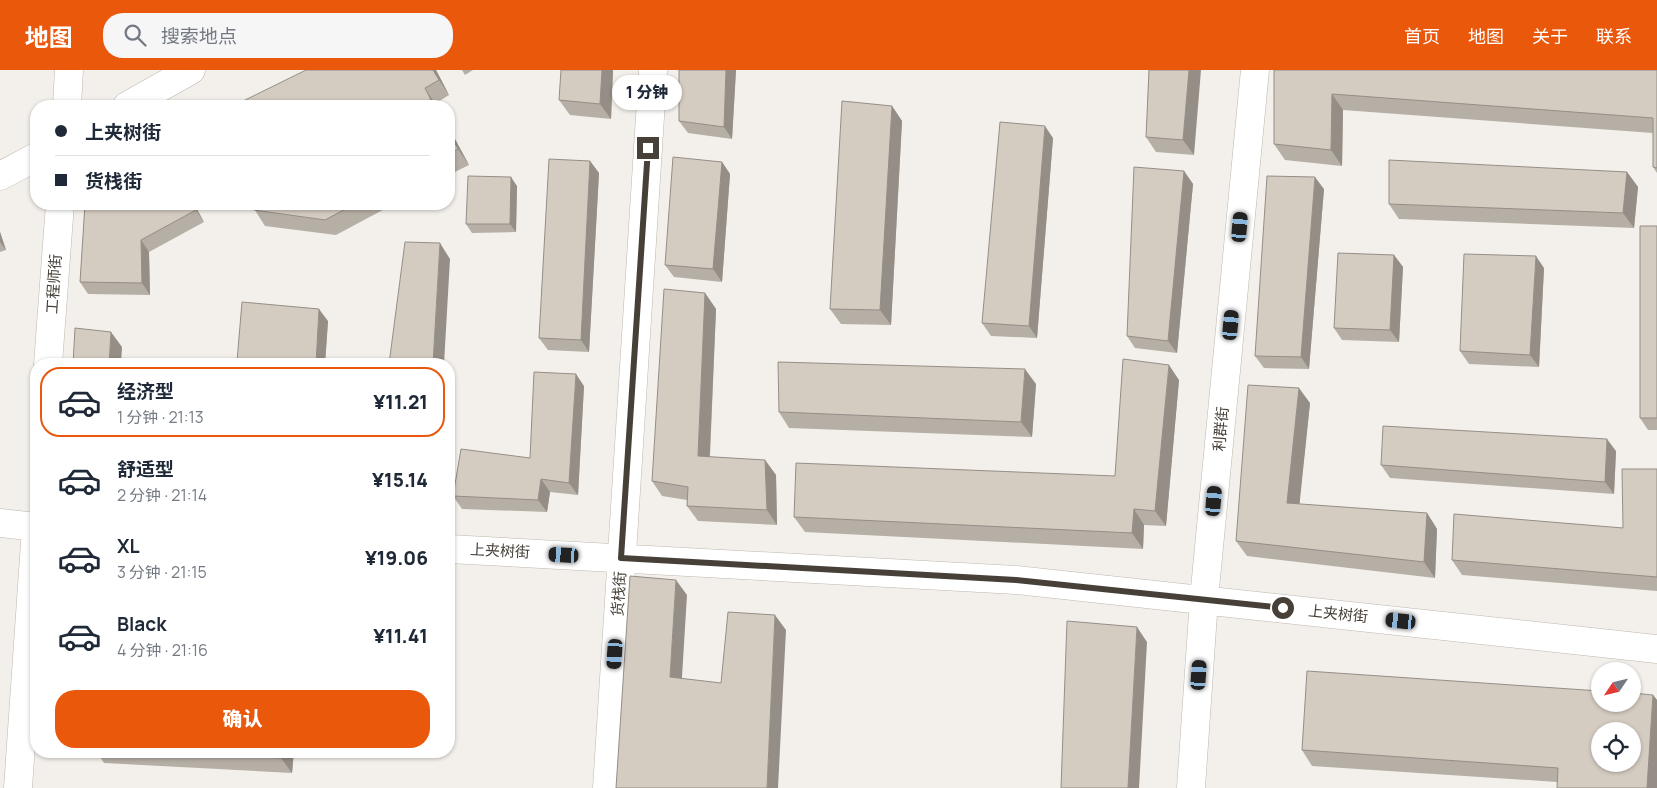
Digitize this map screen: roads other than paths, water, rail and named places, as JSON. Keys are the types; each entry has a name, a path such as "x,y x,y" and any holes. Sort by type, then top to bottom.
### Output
{"street":[{"path":"68,100 70,70"},
{"path":"138,100 191,70"},
{"name":"货栈街","path":"607,788 653,70"},
{"name":"利群街","path":"1190,788 1204,599 1255,70"},
{"path":"0,176 30,160"},
{"name":"工程师街","path":"48,358 60,210"},
{"path":"0,523 30,526"},
{"name":"上夹树街","path":"455,549 1016,580 1657,649"},
{"path":"18,788 30,614"}]}
